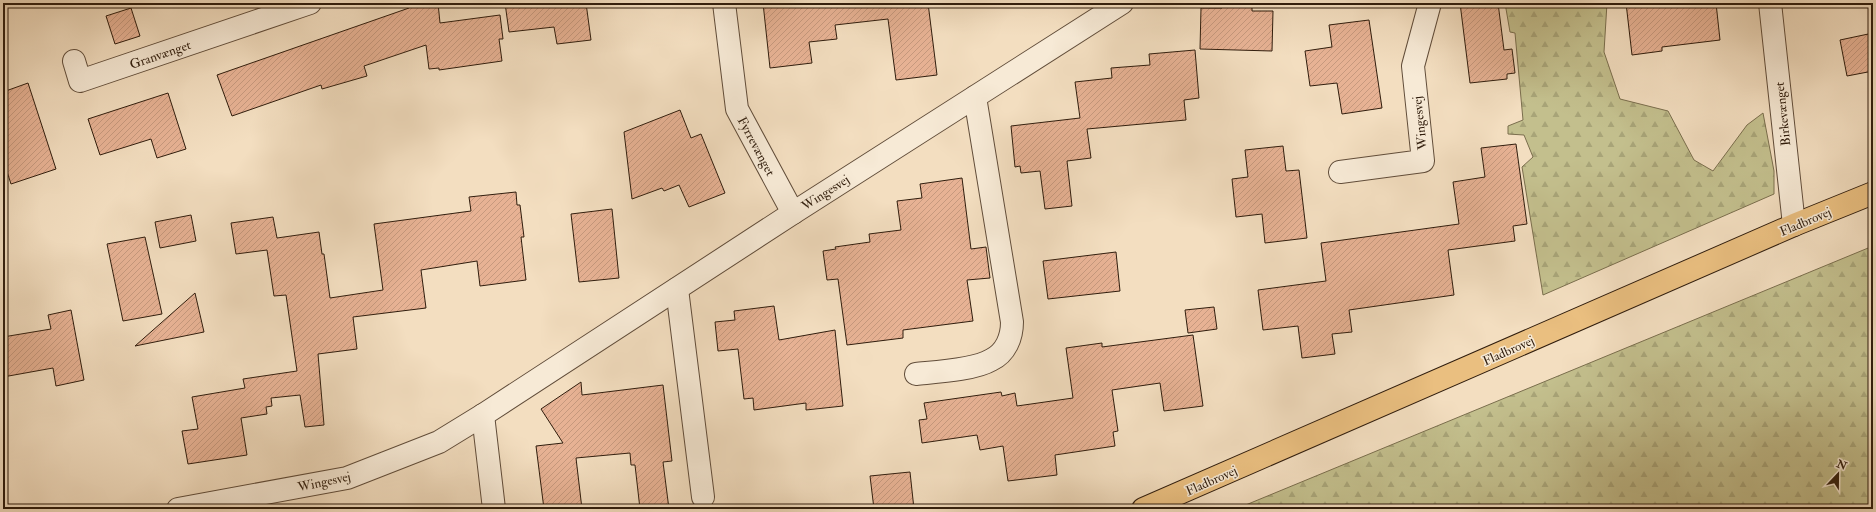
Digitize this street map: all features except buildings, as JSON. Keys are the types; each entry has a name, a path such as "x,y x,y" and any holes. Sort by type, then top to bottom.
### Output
{"main road":[{"name":"Fladbrovej","path":"1143,509 1873,192"}],"street":[{"name":"Granvænget","path":"74,61 80,81 257,11 310,3"},
{"name":"Fyrrevænget","path":"724,3 738,109 793,213"},
{"name":"Wingesvej","path":"178,509 237,504 347,478 439,442 483,416 793,213 1122,3"},
{"name":"Wingesvej","path":"1340,172 1423,162 1413,66 1430,3"},
{"name":"Birkevænget","path":"1770,3 1794,225"},
{"path":"916,374 962,368 991,360 1005,348 1012,335 1012,322 975,97"},
{"path":"677,289 703,497"},
{"path":"483,416 494,509"}],"green space":[{"path":"1505,3 1607,3 1604,52 1620,99 1668,111 1694,160 1713,171 1747,125 1763,113 1774,171 1774,194 1543,295 1522,167 1533,157 1524,135 1508,134 1508,126 1523,120 1515,33 1510,32"},
{"path":"1873,246 1873,509 1236,509"}]}
